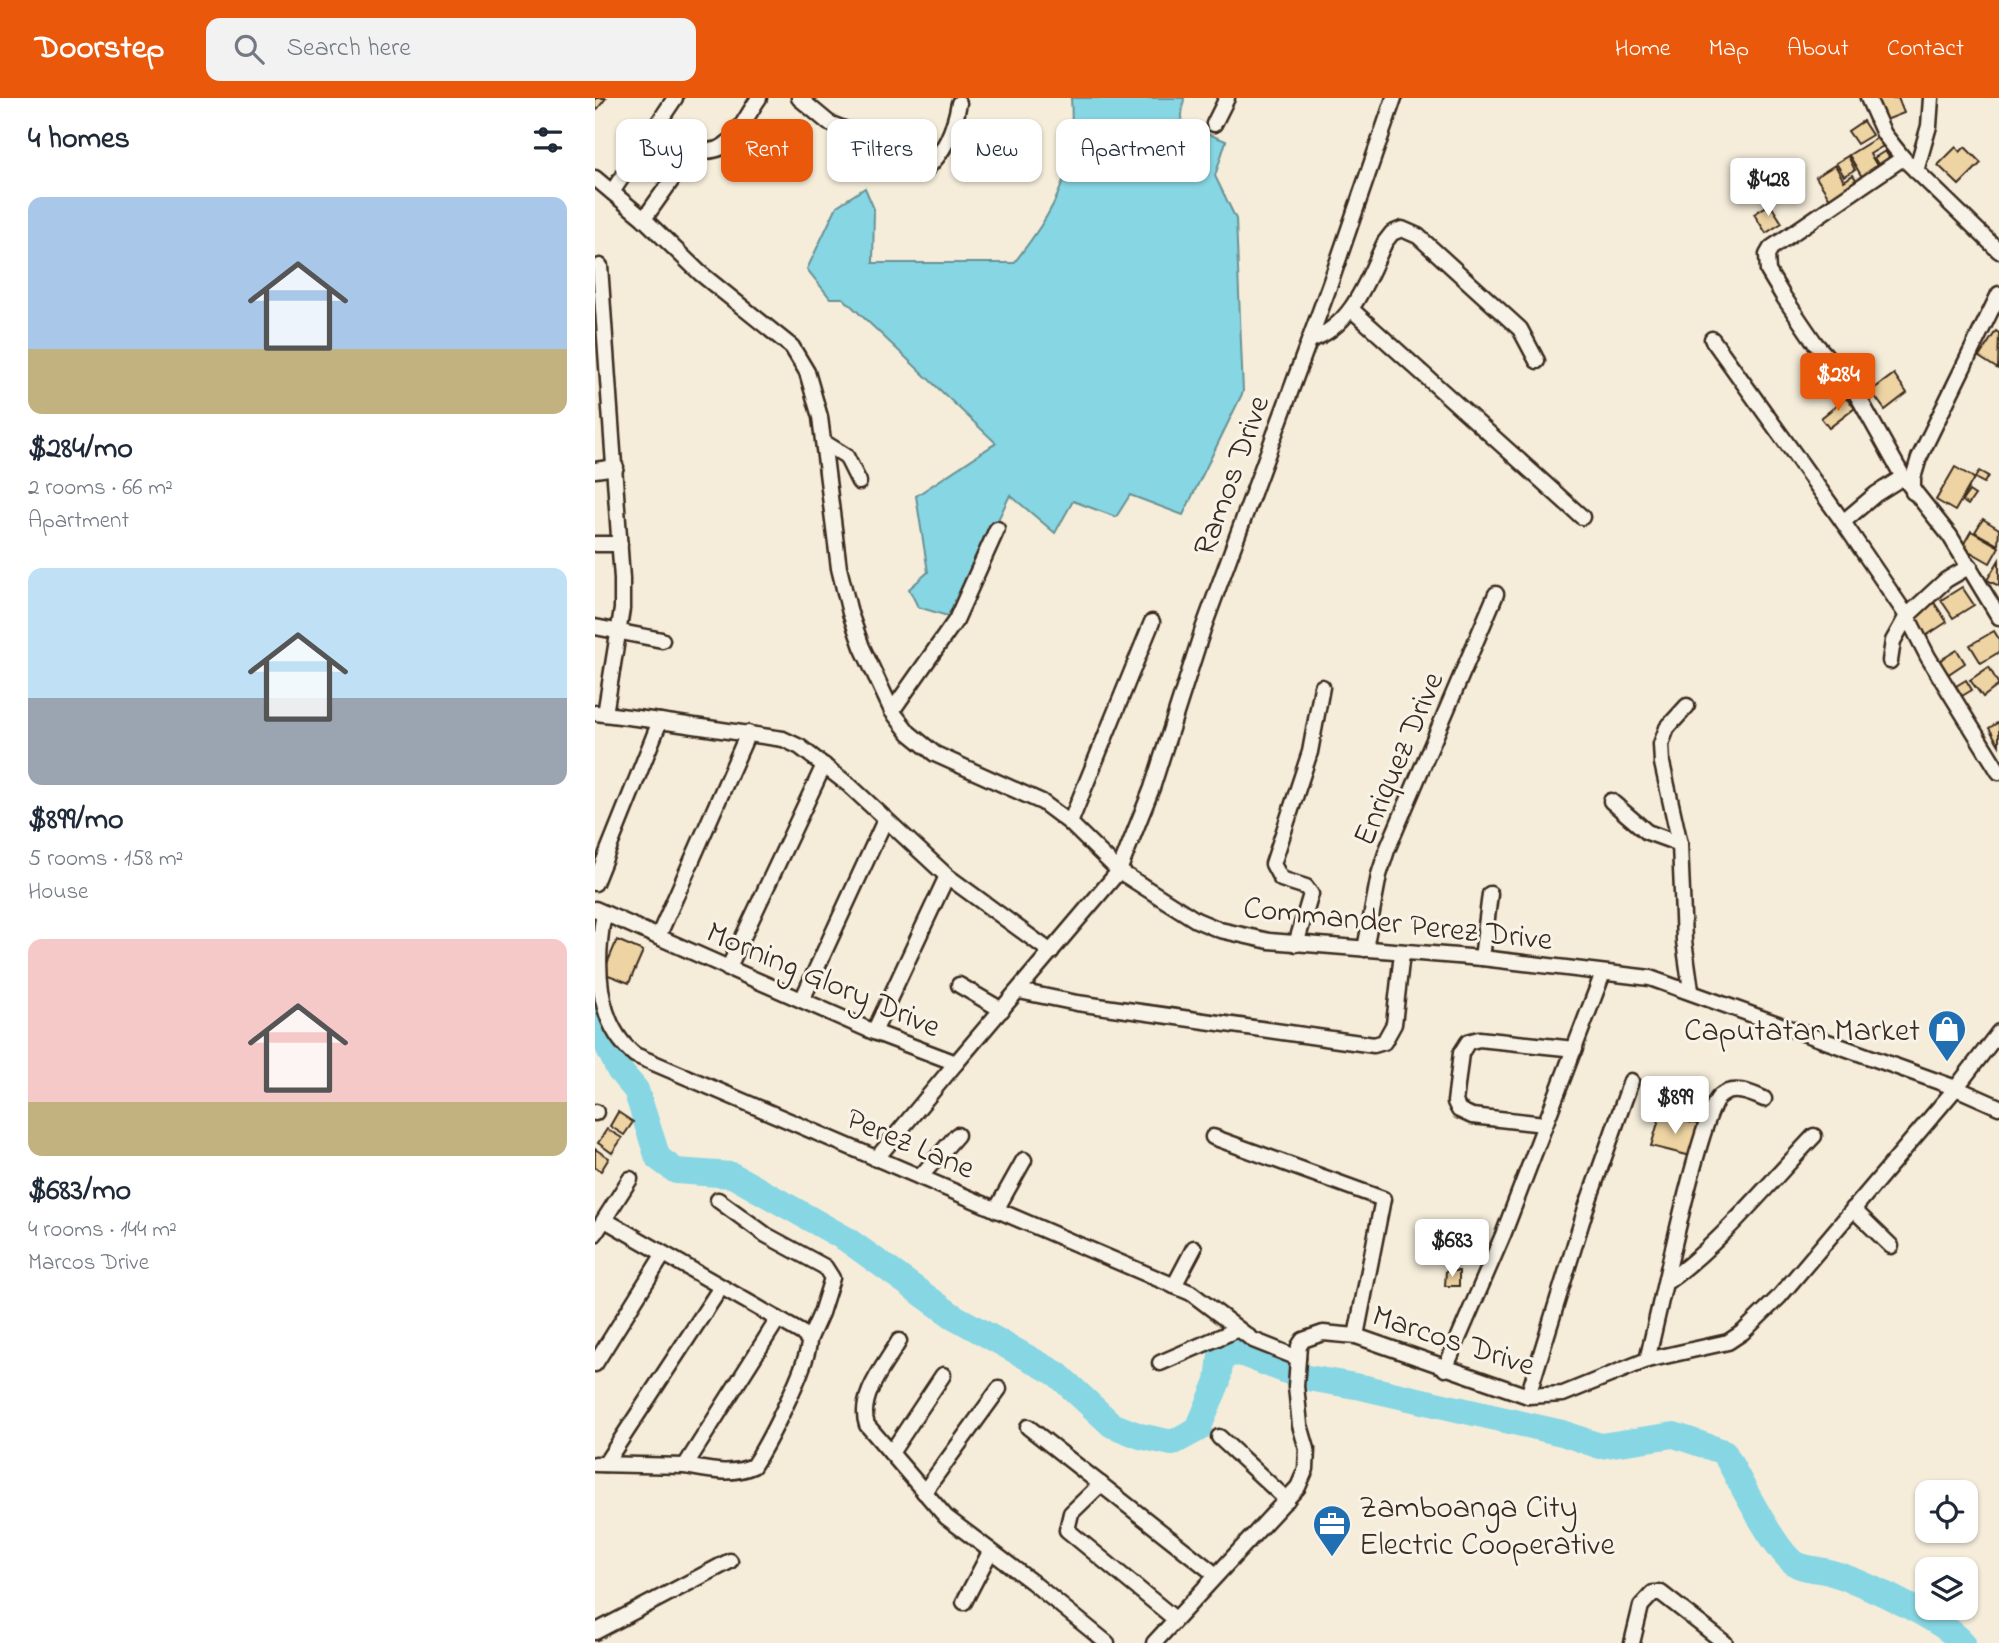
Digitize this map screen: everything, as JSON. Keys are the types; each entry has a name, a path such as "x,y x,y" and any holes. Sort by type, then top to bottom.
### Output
{"street":[{"path":"613,192 675,98"},
{"path":"644,219 688,157 697,150 715,150 725,145 759,98"},
{"path":"799,98 829,123 882,146 916,171 924,171 940,155 954,127 959,103"},
{"path":"1214,124 1227,98"},
{"name":"Ramos Drive","path":"1119,871 1152,788 1203,629 1310,340 1394,98"},
{"path":"1868,98 1884,134 1903,158 1999,251"},
{"path":"1916,171 1929,125 1931,98"},
{"path":"1903,158 1787,235 1771,248 1767,262 1775,282 1815,343 1851,384 1903,477 1950,536 1999,617"},
{"name":"Commander Perez Drive","path":"595,178 644,219 700,273 792,347 807,372 815,394 825,443 839,569 862,648 892,711 909,733 935,754 1042,802 1070,823 1119,871 1196,920 1220,930 1269,941 1482,958 1650,978 1691,990 1795,1032 1956,1088 1999,1107"},
{"path":"1310,340 1324,335 1351,309 1385,242 1397,229 1409,230 1520,328 1537,361"},
{"path":"600,265 602,403 616,467 622,609 600,713 748,733 792,742 824,765 947,876 1051,952"},
{"path":"1913,492 1913,478 1919,458 1999,294"},
{"path":"1351,309 1582,517"},
{"path":"1712,339 1907,616 1928,657 1999,772"},
{"path":"825,443 846,456 859,482"},
{"path":"595,470 616,467"},
{"path":"1843,522 1876,494 1903,477"},
{"path":"892,711 955,620 997,529"},
{"path":"595,544 620,544"},
{"path":"1890,661 1893,641 1907,616 1946,580 1970,566"},
{"name":"Enriquez Drive","path":"1366,950 1379,875 1387,850 1496,594"},
{"path":"1070,823 1152,622"},
{"path":"595,626 662,640"},
{"path":"1296,944 1311,894 1306,887 1281,879 1273,864 1310,752 1322,687"},
{"path":"1686,706 1667,728 1661,744 1662,763 1680,845 1684,941 1691,990"},
{"path":"595,883 660,721"},
{"path":"658,937 748,733"},
{"path":"728,969 824,765"},
{"path":"1611,801 1647,832 1680,845"},
{"path":"802,1000 885,820"},
{"name":"Morning Glory Drive","path":"599,911 874,1032 956,1063 1119,871"},
{"path":"874,1032 947,876"},
{"path":"1482,958 1490,894"},
{"name":"Perez Lane","path":"599,911 597,966 601,1000 610,1030 622,1045 649,1062 761,1107 1174,1286 1202,1301 1236,1330 1298,1361"},
{"path":"1019,991 1077,1003 1374,1045 1384,1042 1394,1024 1402,953"},
{"path":"1445,1369 1503,1236 1603,973"},
{"path":"959,985 1002,1010"},
{"name":"Marcos Drive","path":"1298,1361 1299,1346 1311,1335 1336,1332 1356,1336 1528,1396 1563,1394 1647,1360 1736,1338 1779,1297 1956,1088 1999,1032"},
{"path":"1544,1124 1472,1116 1459,1110 1455,1102 1461,1053 1468,1042 1479,1039 1575,1049"},
{"path":"876,1159 956,1063"},
{"path":"1528,1396 1585,1208 1631,1081"},
{"path":"1647,1360 1696,1161 1714,1105 1729,1091 1749,1093 1765,1099"},
{"path":"920,1178 957,1135"},
{"path":"1668,1281 1703,1251 1814,1136"},
{"path":"1213,1137 1383,1199 1356,1336"},
{"path":"996,1210 1024,1160"},
{"path":"595,1234 630,1180"},
{"path":"600,1464 685,1466 741,1472 753,1466 794,1385 810,1348 809,1340 832,1278 825,1267 766,1235 718,1199"},
{"path":"1853,1209 1891,1246"},
{"path":"605,1220 778,1319 809,1340"},
{"path":"1174,1286 1194,1248"},
{"path":"595,1364 663,1255"},
{"path":"600,1464 721,1287"},
{"path":"685,1466 778,1319"},
{"path":"1160,1363 1236,1330"},
{"path":"899,1341 867,1396 867,1425 946,1517 1032,1581 1107,1643"},
{"path":"1154,1643 1298,1487 1306,1469 1307,1448 1300,1424 1296,1386 1298,1361"},
{"path":"891,1453 943,1375"},
{"path":"924,1492 999,1389"},
{"path":"1028,1427 1216,1575"},
{"path":"1219,1437 1287,1500"},
{"path":"1101,1484 1071,1513 1067,1530 1175,1619"},
{"path":"964,1602 990,1552"},
{"path":"595,1632 730,1561"},
{"path":"1632,1643 1646,1598 1661,1593 1724,1643"}],"water":[{"path":"1071,98 1184,98 1181,119 1072,119"},
{"path":"1210,135 1226,141 1215,176 1236,219 1243,392 1183,515 1130,495 1116,517 1073,501 1055,533 1010,495 951,617 918,607 909,589 928,572 916,496 996,443 843,298 830,298 807,269 837,206 865,188 874,209 873,263 1014,263 1042,224 1063,182 1210,182"}],"building":[{"path":"595,98 606,98 595,112"},
{"path":"1877,98 1898,98 1904,113 1886,120"},
{"path":"1863,121 1872,135 1857,144 1848,131"},
{"path":"1880,136 1885,145 1870,154 1881,172 1865,182 1849,155"},
{"path":"1956,147 1960,152 1965,147 1981,163 1959,185 1938,165"},
{"path":"1885,151 1893,163 1882,170 1874,158"},
{"path":"1848,156 1855,170 1844,176 1836,163"},
{"path":"1835,165 1844,181 1853,175 1859,184 1832,202 1816,177"},
{"path":"1770,204 1782,223 1766,233 1754,214"},
{"path":"1996,331 1999,333 1998,369 1979,357"},
{"path":"1894,374 1907,393 1885,410 1871,391"},
{"path":"1846,398 1855,408 1829,428 1821,418"},
{"path":"1955,467 1974,478 1955,511 1936,500"},
{"path":"1979,471 1988,476 1984,483 1975,478"},
{"path":"1969,491 1975,495 1968,505 1962,501"},
{"path":"1983,519 1999,529 1998,545 1975,532"},
{"path":"1971,531 1999,547 1990,563 1962,547"},
{"path":"1999,560 1999,586 1987,580"},
{"path":"1962,587 1974,605 1953,618 1941,600"},
{"path":"1933,601 1947,622 1924,637 1910,617"},
{"path":"1994,631 1999,639 1999,652 1981,663 1970,645"},
{"path":"1957,650 1965,663 1947,675 1939,661"},
{"path":"1989,667 1999,685 1983,697 1970,680"},
{"path":"1966,680 1972,690 1962,696 1956,686"},
{"path":"1999,722 1999,745 1989,728"},
{"path":"617,940 643,951 629,983 603,973"},
{"path":"618,1112 633,1122 624,1135 610,1126"},
{"path":"1660,1116 1698,1124 1691,1156 1651,1146"},
{"path":"607,1129 622,1138 612,1153 598,1143"},
{"path":"595,1149 609,1158 601,1171 595,1168"},
{"path":"1446,1271 1459,1271 1459,1286 1445,1286"}],"waterway":[{"path":"595,1019 619,1070 636,1090 658,1158 676,1171 732,1175 846,1239 953,1316 1057,1374 1112,1425 1140,1436 1172,1443 1198,1429 1218,1381 1221,1355 1240,1353 1302,1377 1361,1387 1562,1433 1600,1446 1674,1435 1724,1452 1778,1546 1796,1564 1863,1584 1921,1613 1963,1643"}],"place":[{"name":"Caputatan Market","path":"1947,1063"},
{"name":"Zamboanga City Electric Cooperative","path":"1332,1558"}]}
